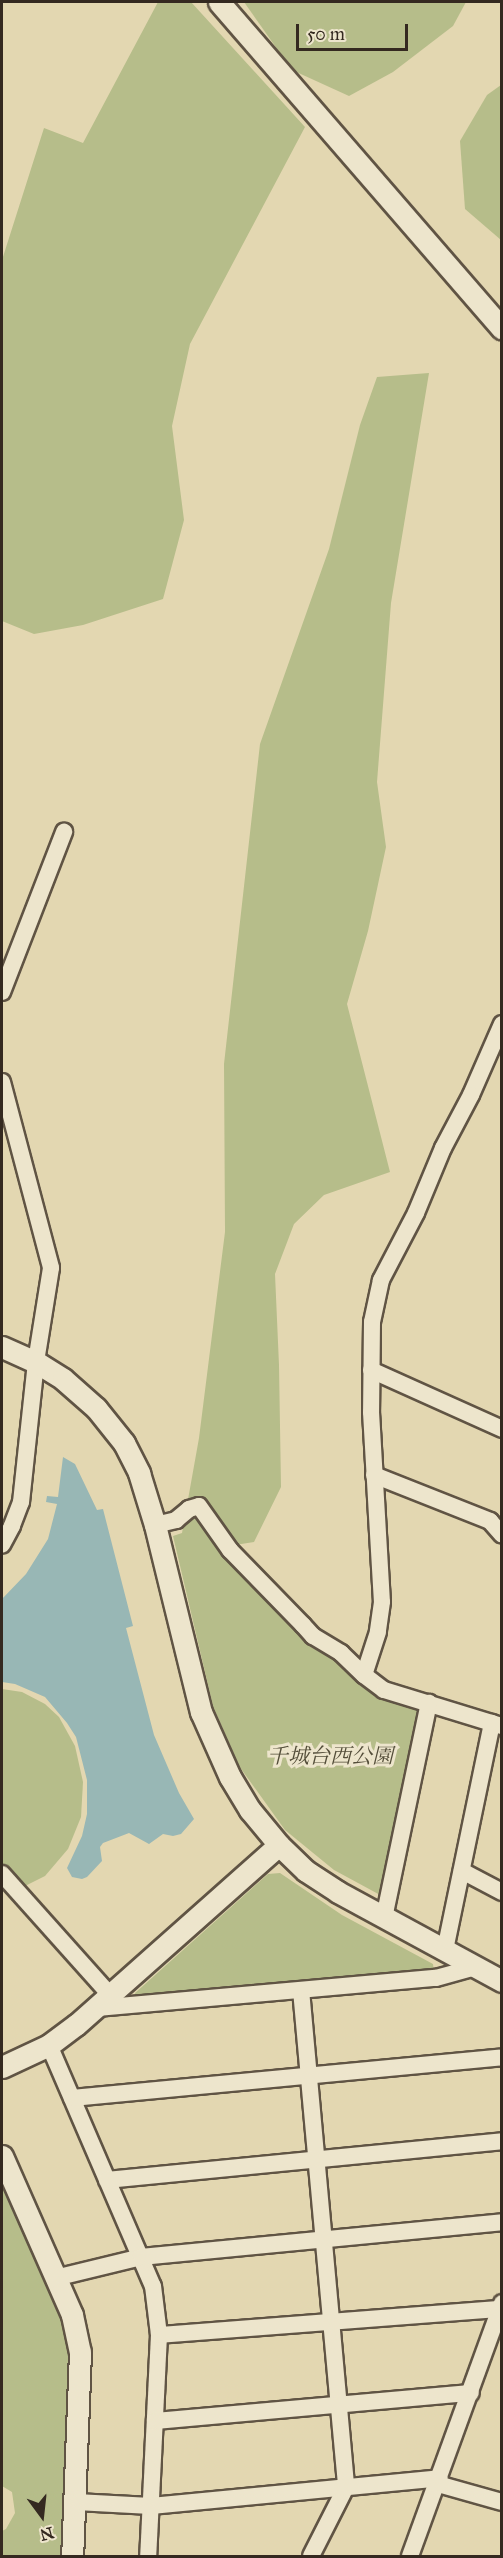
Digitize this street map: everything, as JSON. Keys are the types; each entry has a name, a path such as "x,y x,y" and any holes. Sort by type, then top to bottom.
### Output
{"street":[{"path":"219,2 501,330"},
{"path":"2,992 64,832"},
{"path":"364,1675 378,1632 382,1602 375,1475 372,1322 381,1280 416,1213 443,1148 471,1095 501,1024"},
{"path":"2,1082 51,1268 36,1362 21,1502 2,1545"},
{"path":"2,1347 36,1362 63,1378 96,1408 124,1443 139,1473 155,1525 201,1712 211,1738 250,1810 279,1845 306,1871 338,1892 501,1981"},
{"path":"372,1370 501,1429"},
{"path":"375,1475 490,1521 501,1535"},
{"path":"155,1525 176,1520 189,1509 199,1506 230,1550 313,1636 341,1653 384,1690 497,1724 446,1950"},
{"path":"384,1917 429,1703"},
{"path":"2,2067 49,2044 104,2002 279,1845"},
{"path":"462,1871 501,1893"},
{"path":"2,1874 104,2002"},
{"path":"104,2002 301,1990 436,1978 476,1967"},
{"path":"301,1990 346,2487 311,2556"},
{"path":"49,2044 153,2286 159,2336 148,2556"},
{"path":"72,2098 501,2057"},
{"path":"108,2180 501,2141"},
{"path":"2,2156 72,2315 80,2352 76,2502 72,2556"},
{"path":"55,2278 141,2257 501,2222"},
{"path":"159,2336 501,2306 410,2556"},
{"path":"155,2421 471,2393"},
{"path":"76,2502 151,2506 346,2487 439,2481 501,2502"}],"green space":[{"path":"158,2 191,2 305,127 190,344 172,426 184,520 163,599 83,625 34,634 2,621 2,260 44,128 83,143"},
{"path":"244,2 466,2 453,26 393,72 349,96 292,70"},
{"path":"501,85 501,240 465,209 460,141 487,95"},
{"name":"千城台西公園","path":"429,373 391,603 377,782 386,847 368,931 347,1004 390,1172 324,1195 294,1224 275,1274 281,1487 254,1542 222,1547 309,1636 417,1708 420,1716 382,1896 334,1870 285,1830 239,1766 213,1706 173,1536 182,1533 199,1438 225,1232 224,1064 260,744 329,549 360,425 377,377"},
{"path":"2,1689 22,1692 45,1704 59,1717 75,1746 83,1782 81,1817 68,1849 45,1876 25,1886 2,1864"},
{"path":"280,1873 342,1915 433,1964 434,1973 137,2000 135,1993 268,1874"},
{"path":"2,2176 59,2309 72,2361 64,2556 2,2556 2,2531 6,2529 15,2513 12,2492 2,2486"}],"water":[{"path":"63,1457 75,1464 97,1510 103,1509 133,1626 126,1628 154,1735 179,1793 194,1819 181,1834 173,1836 163,1834 149,1844 129,1833 103,1843 100,1847 102,1861 87,1877 82,1879 72,1877 67,1868 82,1836 87,1814 87,1780 76,1737 45,1697 15,1684 2,1682 2,1599 26,1574 48,1539 57,1504 46,1502 47,1496 58,1497"}]}
